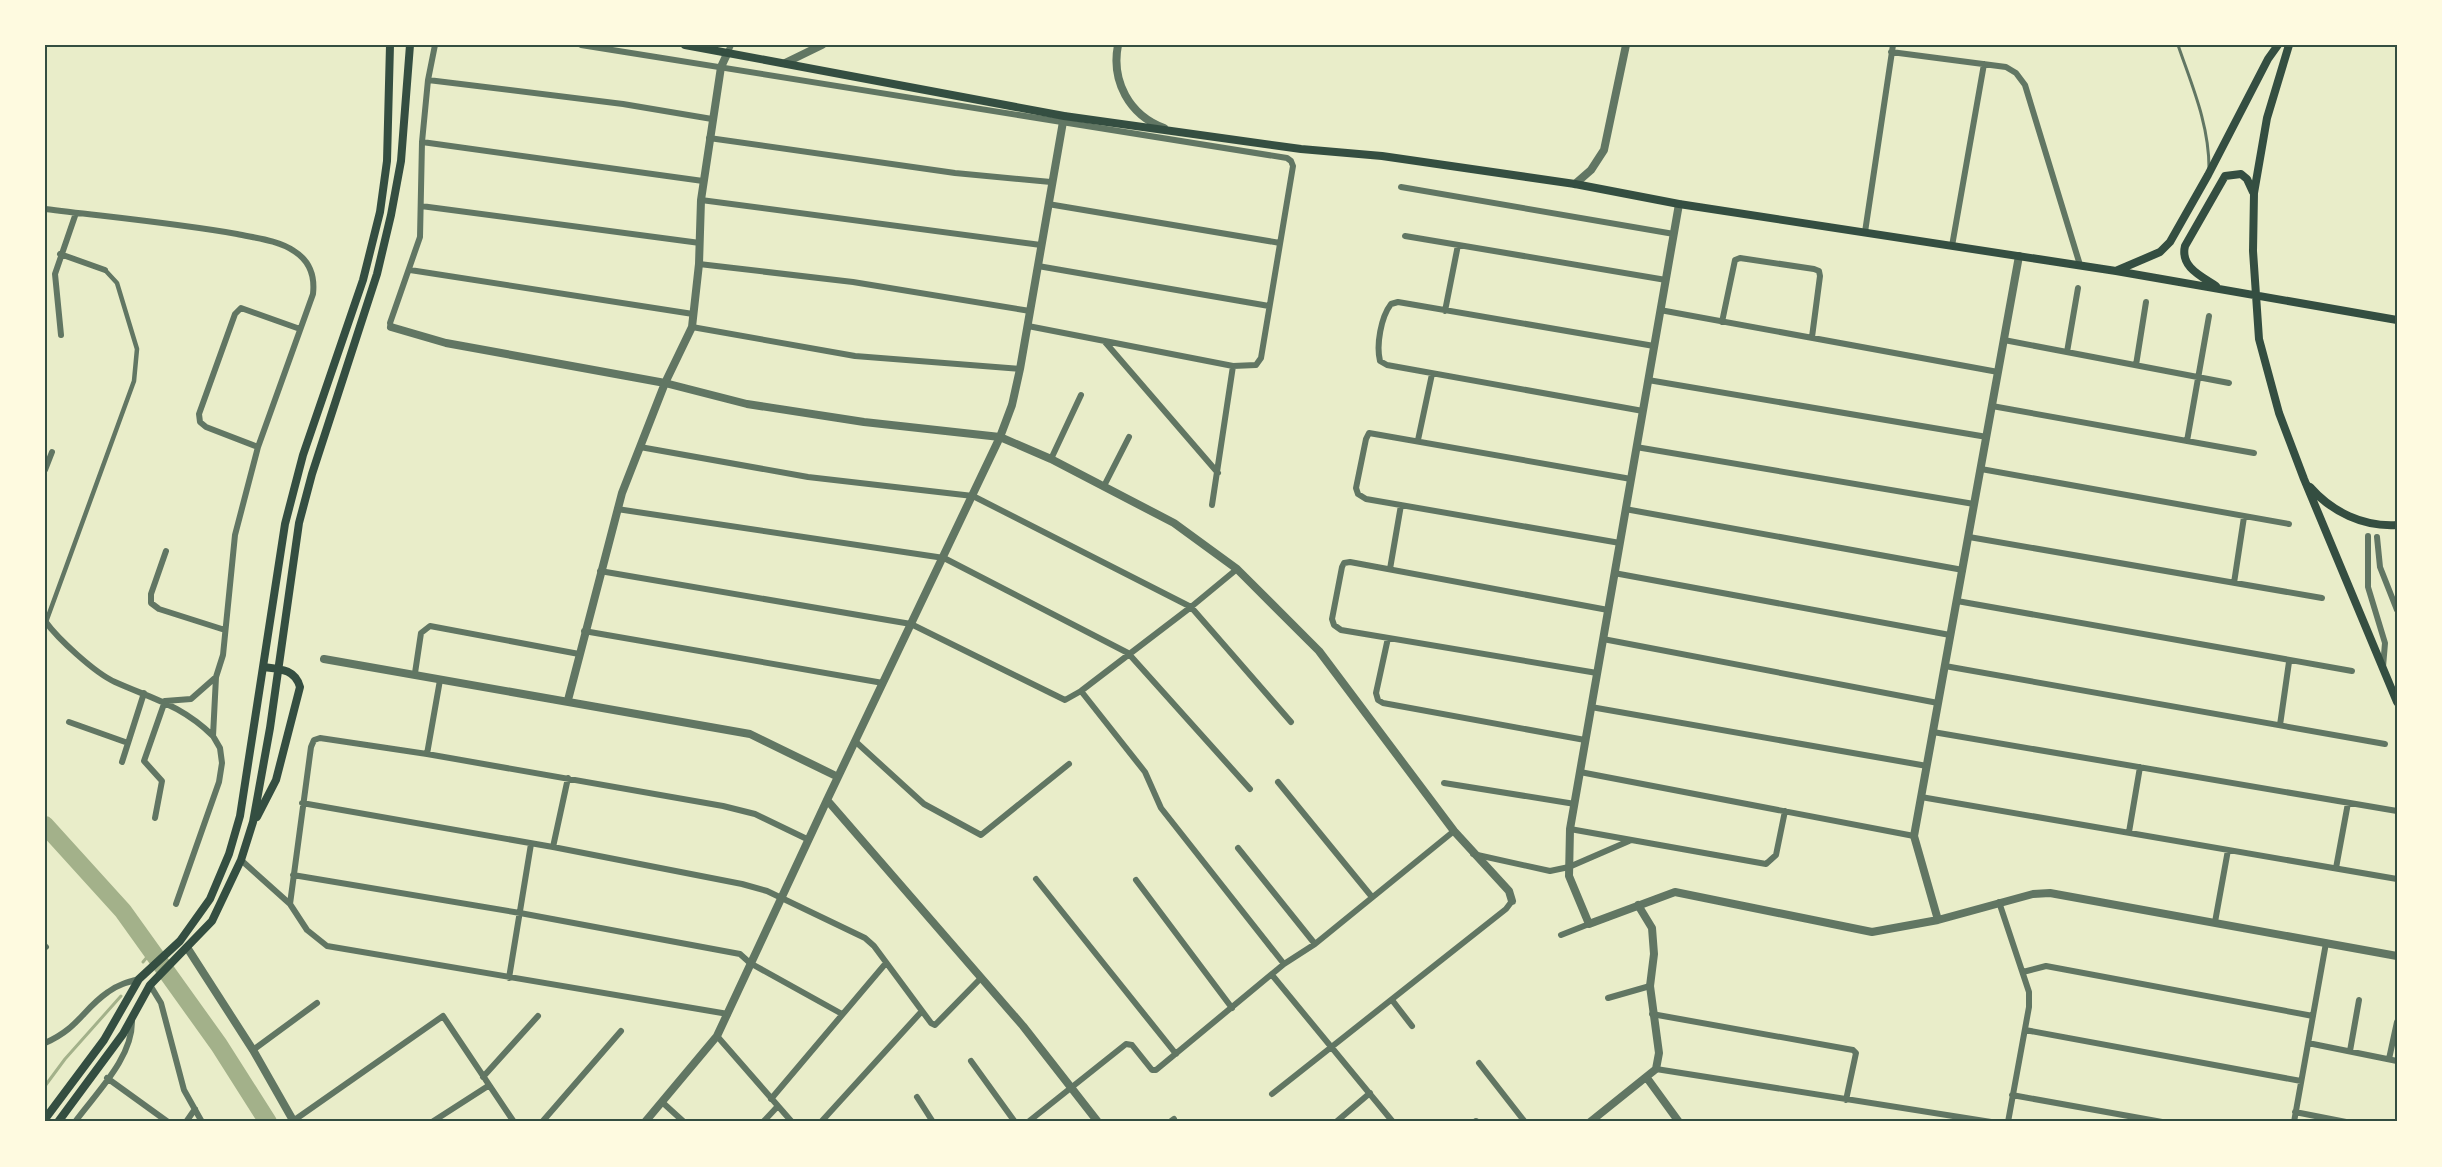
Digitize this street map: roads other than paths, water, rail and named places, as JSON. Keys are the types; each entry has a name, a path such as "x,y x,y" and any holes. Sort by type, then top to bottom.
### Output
{"main road":[{"path":"45,1119 104,1040 135,980 180,941 210,899 229,854 240,816 285,524 303,455 363,280 380,212 387,161 390,45"},
{"path":"58,1122 123,1034 150,985 188,949 212,921 241,860 253,822 279,669 299,523 312,474 377,274 401,161 410,45"},
{"path":"685,45 729,49 785,63 1064,119 1382,156 1575,184 1679,204 2116,270 2397,320"},
{"path":"2116,270 2150,257 2165,247 2208,175 2268,59 2278,45"},
{"path":"2254,199 2267,118 2289,45"},
{"path":"387,161 401,161"},
{"path":"2219,288 2189,268 2184,257 2185,246 2225,176 2235,172 2244,175 2253,189 2253,251 2259,339 2279,413 2304,479 2397,702"},
{"path":"2304,479 2326,503 2345,514 2366,522 2397,525"},
{"path":"253,822 276,780 300,687 298,679 291,671 263,667"}],"street":[{"path":"435,45 428,80 422,142 420,237 390,323 391,327 446,343 665,383 747,404 864,422 1000,437 1051,459 1174,523 1237,569 1319,651 1454,831 1509,891 1512,900 1506,909 1272,1094"},
{"path":"581,45 1064,119 1275,156 1291,161 1293,166 1261,358 1256,365 1233,366 1028,326"},
{"path":"785,63 822,45"},
{"path":"1118,45 1117,74 1126,97 1145,118 1171,131"},
{"path":"1575,184 1591,170 1604,150 1626,45"},
{"path":"1865,232 1892,48 2006,67 2016,73 2025,85 2080,265"},
{"path":"568,700 617,509 665,383 692,327 699,264 703,181 721,67 729,49"},
{"path":"1952,246 1984,64"},
{"path":"428,80 623,104 712,119"},
{"path":"645,1122 717,1036 782,900 826,800 856,742 1000,437 1020,369 1064,119"},
{"path":"709,138 955,172 1052,182"},
{"path":"422,142 703,181"},
{"path":"1275,156 1276,145"},
{"path":"1401,187 1674,234"},
{"path":"701,200 1041,245"},
{"path":"1048,204 1280,243"},
{"path":"1589,924 1569,876 1570,830 1679,204"},
{"path":"421,206 700,243"},
{"path":"45,209 271,241 293,250 304,260 315,281 313,294 258,447 235,535 223,655 216,676 213,736"},
{"path":"60,335 55,274 76,213"},
{"path":"1404,236 1666,280"},
{"path":"1445,311 1458,245"},
{"path":"60,254 105,270 117,284 137,349 134,381 46,622 82,657 113,681 165,700 200,723 213,736 221,755 219,782 176,904"},
{"path":"1938,920 1914,836 2019,256"},
{"path":"1722,322 1736,260 1740,258 1814,269 1819,271 1820,276 1812,337"},
{"path":"699,264 853,282 1030,311"},
{"path":"1038,266 1269,306"},
{"path":"410,270 693,314"},
{"path":"2067,352 2078,288"},
{"path":"1643,411 1387,365 1380,361 1377,352 1386,311 1391,304 1398,302 1654,346"},
{"path":"2136,365 2146,302"},
{"path":"258,447 206,427 200,422 199,414 231,325 241,308 300,329"},
{"path":"1660,310 1998,372"},
{"path":"2187,441 2209,316"},
{"path":"692,327 855,356 1020,369"},
{"path":"2004,340 2229,383"},
{"path":"1105,342 1218,473"},
{"path":"1212,505 1233,366"},
{"path":"1418,440 1432,374"},
{"path":"1648,380 1987,437"},
{"path":"1051,459 1081,395"},
{"path":"1992,406 2254,453"},
{"path":"1620,543 1366,499 1358,494 1356,488 1366,439 1370,433 1631,479"},
{"path":"1104,486 1129,437"},
{"path":"640,447 808,477 973,496 1191,607 1291,722"},
{"path":"1636,447 1974,504"},
{"path":"45,470 52,452"},
{"path":"1981,469 2289,524"},
{"path":"1390,569 1401,504"},
{"path":"617,509 944,558 1128,653 1250,789"},
{"path":"1626,509 1963,570"},
{"path":"2234,583 2244,517"},
{"path":"2368,536 2368,586 2385,643 2383,668"},
{"path":"1969,537 2322,598"},
{"path":"2377,537 2380,567 2397,610"},
{"path":"166,551 151,594 151,603 159,609 225,630"},
{"path":"1597,674 1341,630 1334,625 1332,619 1344,563 1390,569 1608,610"},
{"path":"600,571 911,624 1065,700 1082,691 1237,569"},
{"path":"1614,573 1950,635"},
{"path":"1957,601 2289,662 2352,671"},
{"path":"415,673 422,633 430,626 579,654"},
{"path":"584,631 883,683"},
{"path":"1388,638 1376,693 1378,700 1383,703 1585,740"},
{"path":"1603,639 1938,703"},
{"path":"324,659 415,673 440,680 568,700 750,734 838,777"},
{"path":"2280,725 2289,662"},
{"path":"1945,666 2385,744"},
{"path":"165,700 191,699 216,676"},
{"path":"427,753 440,680"},
{"path":"1082,691 1144,772 1161,808 1284,964"},
{"path":"122,762 144,693"},
{"path":"155,818 162,781 160,775 144,761 165,700"},
{"path":"1591,707 1927,766"},
{"path":"69,722 128,743"},
{"path":"1933,732 2397,811"},
{"path":"290,904 302,803 314,740 320,738 427,753 723,806 755,814 809,840"},
{"path":"856,742 924,804 981,835 1069,764"},
{"path":"2128,832 2140,767"},
{"path":"1580,772 1914,836"},
{"path":"553,847 568,778"},
{"path":"1278,782 1372,897"},
{"path":"1444,783 1575,804"},
{"path":"1921,797 2397,879"},
{"path":"826,800 981,978 1098,1122"},
{"path":"302,803 553,847 742,884 767,891 865,938 931,1023 935,1025 981,978"},
{"path":"2337,868 2348,803"},
{"path":"1570,830 1766,864 1776,855 1785,811"},
{"path":"1028,1122 1126,1044 1132,1046 1154,1071 1284,964 1315,944 1454,831"},
{"path":"1473,853 1550,871 1569,867 1629,841"},
{"path":"509,978 531,844"},
{"path":"1238,848 1315,944"},
{"path":"2216,922 2228,849"},
{"path":"241,860 290,904 307,930 327,946 728,1014"},
{"path":"293,875 520,913 740,954 750,963 842,1014"},
{"path":"1036,879 1176,1054"},
{"path":"1136,880 1232,1008"},
{"path":"1562,935 1675,892 1872,932 1938,920 2033,894 2050,893 2397,956"},
{"path":"2000,902 2024,972 2030,1007 2008,1122"},
{"path":"1590,1122 1656,1069 1659,1053 1650,986 1654,954 1653,928 1638,905"},
{"path":"2294,1122 2326,943"},
{"path":"188,949 253,1050 294,1121 443,1016 514,1122"},
{"path":"771,1099 886,963"},
{"path":"2024,972 2046,966 2313,1016"},
{"path":"1272,975 1393,1122"},
{"path":"45,1043 64,1035 106,993 118,985 135,980"},
{"path":"150,985 161,1003 177,1070 202,1122"},
{"path":"1608,998 1650,986"},
{"path":"1392,1000 1412,1026"},
{"path":"2350,1051 2359,1000"},
{"path":"253,1050 317,1003"},
{"path":"821,1122 922,1011"},
{"path":"1652,1014 1853,1050 1856,1053 1846,1100"},
{"path":"483,1077 538,1016"},
{"path":"75,1122 130,1042 131,1018"},
{"path":"2308,1043 2393,1060 2397,1022"},
{"path":"542,1122 621,1030"},
{"path":"2025,1030 2301,1081"},
{"path":"717,1036 792,1122"},
{"path":"971,1061 1015,1122"},
{"path":"1479,1063 1525,1122"},
{"path":"1656,1069 1991,1122"},
{"path":"107,1078 168,1122"},
{"path":"1647,1078 1679,1122"},
{"path":"432,1122 488,1086"},
{"path":"1336,1122 1370,1093"},
{"path":"2012,1095 2162,1122"},
{"path":"917,1097 933,1122"},
{"path":"662,1102 684,1122"},
{"path":"763,1122 778,1106"},
{"path":"186,1122 195,1109"},
{"path":"2295,1112 2346,1122"}],"lane":[{"path":"2178,45 2207,131 2208,175"}],"waterway":[{"path":"45,825 123,911 219,1045 268,1122"},
{"path":"143,962 152,951"},
{"path":"45,1086 65,1059 121,996"}]}
